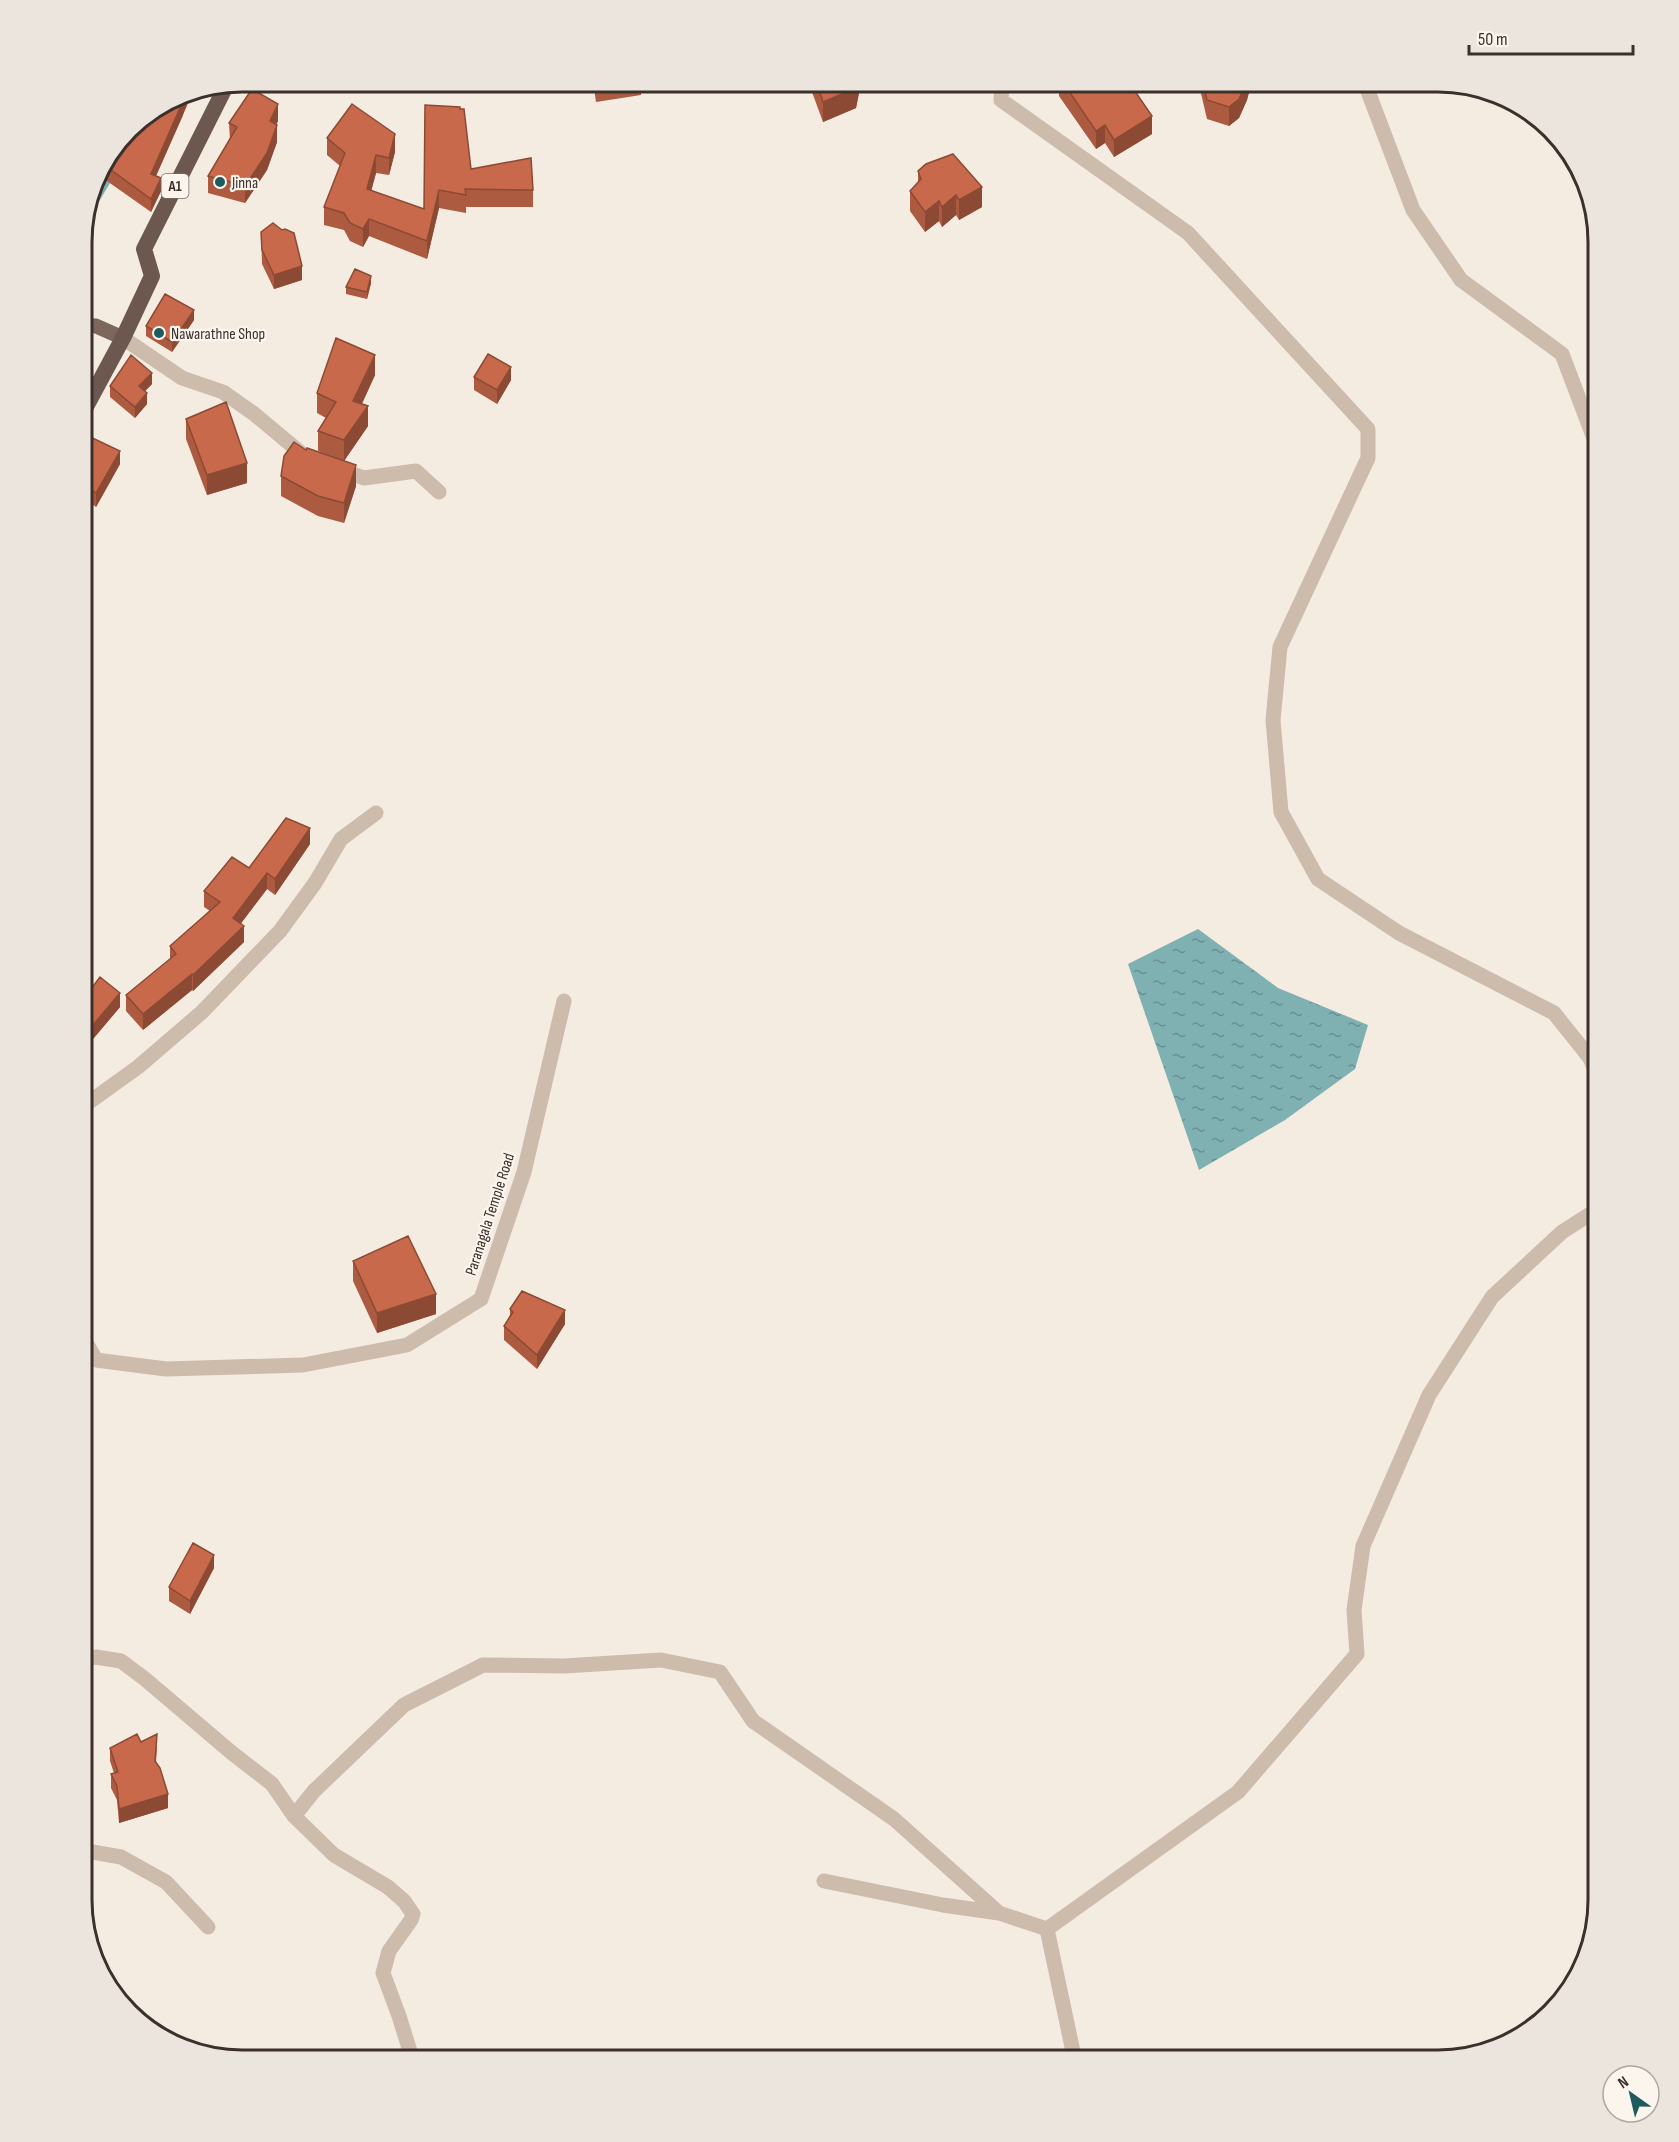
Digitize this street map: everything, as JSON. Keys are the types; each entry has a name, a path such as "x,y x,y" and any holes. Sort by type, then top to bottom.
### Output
{"highway":[{"name":"A1","path":"92,396 123,338 152,276 144,249 222,93"}],"main road":[{"path":"92,326 123,338"}],"street":[{"path":"1001,92 1001,100 1188,233 1368,429 1368,458 1280,647 1274,720 1281,812 1318,879 1399,933 1554,1013 1588,1056"},
{"path":"1368,92 1413,210 1461,280 1562,354 1588,423"},
{"path":"123,338 182,378 223,392 253,413 307,458 364,478 416,471 439,492"},
{"path":"92,1100 138,1067 202,1012 280,931 315,883 341,839 376,813"},
{"name":"Paranagala Temple Road","path":"92,1353 96,1360 166,1369 303,1365 407,1345 481,1299 524,1172 564,1001"},
{"path":"1047,1929 1238,1792 1357,1654 1354,1610 1363,1546 1429,1395 1492,1297 1562,1232 1588,1215"},
{"path":"92,1658 121,1661 145,1679 232,1754 272,1784 294,1816 334,1856 388,1887 404,1901 413,1914 389,1951 383,1973 410,2050"},
{"path":"294,1816 314,1791 404,1705 483,1665 564,1666 661,1660 720,1672 753,1721 894,1819 999,1913"},
{"path":"92,1852 121,1857 166,1882 208,1927"},
{"path":"824,1881 943,1905 999,1913 1047,1929"},
{"path":"1047,1929 1073,2050"}],"water":[{"path":"1198,929 1278,988 1368,1025 1355,1069 1285,1120 1199,1170 1128,964"}],"building":[{"path":"250,92 257,92 278,104 270,121 277,125 267,153 245,186 208,176 237,127 229,123"},
{"path":"820,92 847,92 823,102"},
{"path":"1069,92 1136,92 1152,116 1114,140 1105,125 1096,131"},
{"path":"1205,92 1242,92 1239,99 1229,107 1207,100"},
{"path":"182,104 151,174 161,178 151,199 110,169 135,135 158,117"},
{"path":"352,104 395,134 389,158 376,155 367,189 424,209 425,105 464,109 471,169 531,158 533,190 465,189 466,195 439,190 427,241 369,219 363,229 350,223 344,213 324,207 345,153 327,138"},
{"path":"953,154 982,187 959,200 956,195 942,207 939,201 925,212 910,191 921,179 918,171 926,164"},
{"path":"273,223 282,230 294,233 302,266 274,275 262,250 261,232"},
{"path":"355,269 371,276 367,292 346,287"},
{"path":"165,294 194,310 172,342 146,326"},
{"path":"336,338 375,355 353,401 368,406 344,440 318,431 336,402 317,393"},
{"path":"488,354 511,367 497,390 474,377"},
{"path":"131,355 152,373 139,386 147,393 135,407 110,386"},
{"path":"226,402 247,463 207,475 186,419"},
{"path":"92,438 120,451 96,493 92,491"},
{"path":"294,442 306,450 307,448 356,465 344,503 318,496 281,476 284,456"},
{"path":"286,818 310,828 275,879 267,873 233,918 244,926 193,975 143,1014 126,995 176,954 170,946 220,902 204,891 232,857 249,868"},
{"path":"100,977 120,993 93,1025 92,1024 92,988"},
{"path":"408,1236 436,1294 377,1313 353,1261"},
{"path":"522,1291 565,1310 537,1355 504,1326 513,1312 510,1309"},
{"path":"193,1543 214,1555 190,1601 169,1587"},
{"path":"137,1734 141,1742 157,1734 155,1761 160,1768 168,1794 119,1809 117,1786 111,1774 118,1772 110,1748"}],"waterway":[{"path":"100,193 112,173"}],"place":[{"name":"Jinna","path":"220,182"},
{"name":"Nawarathne Shop","path":"159,333"}]}
